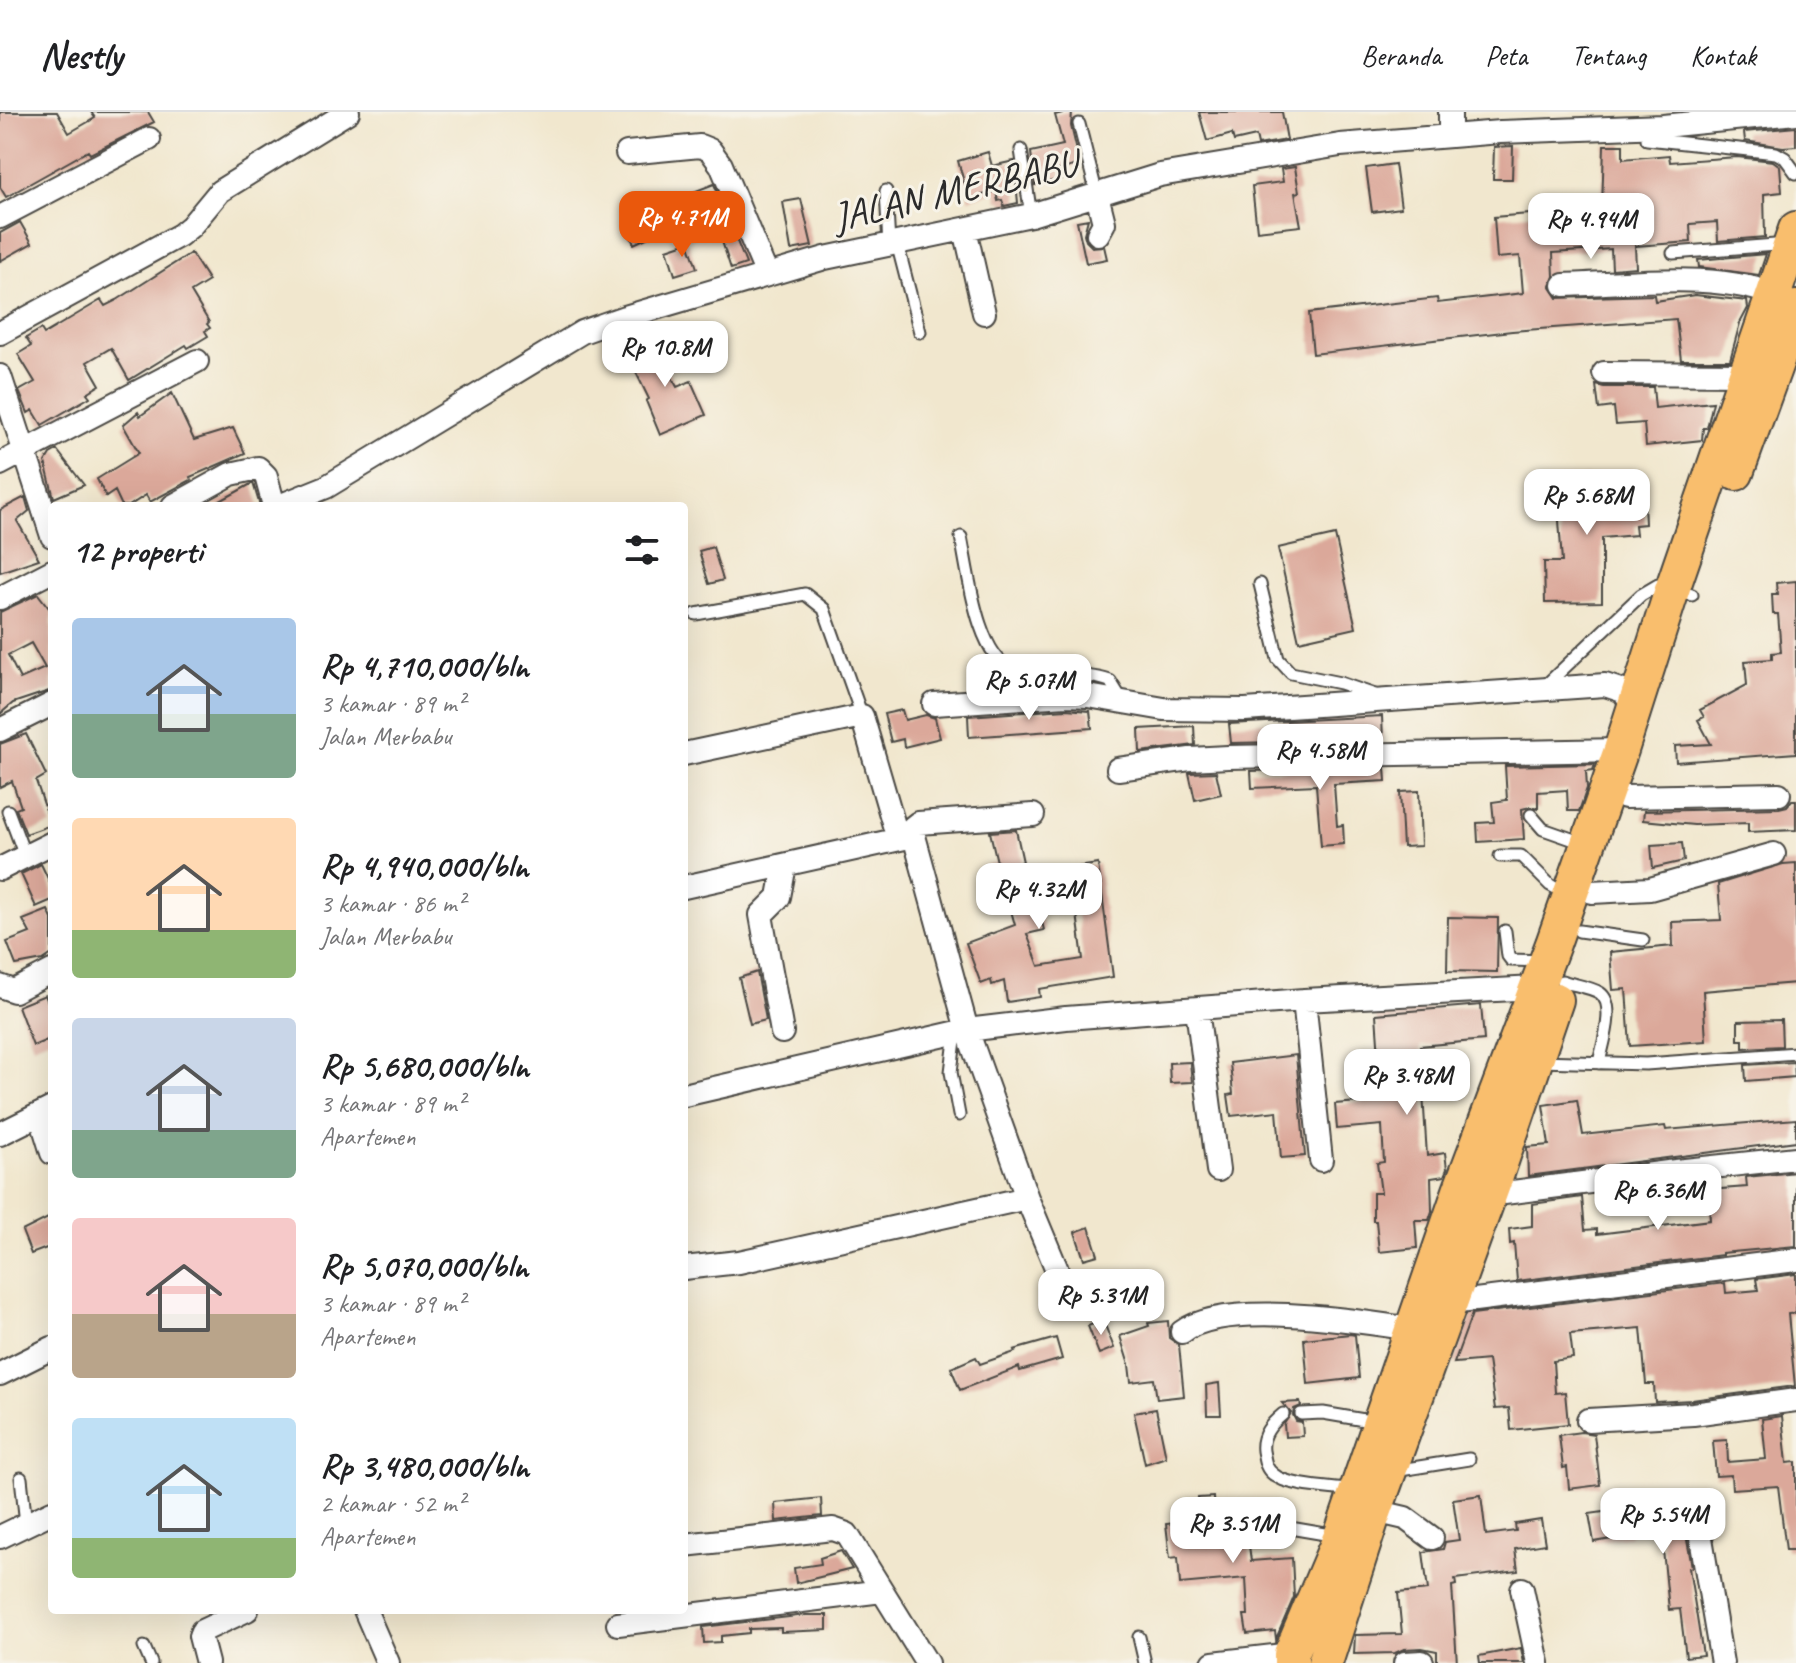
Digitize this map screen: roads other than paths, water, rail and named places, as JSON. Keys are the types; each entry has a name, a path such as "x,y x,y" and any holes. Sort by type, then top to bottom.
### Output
{"main road":[{"path":"1581,894 1588,845 1635,709 1682,592 1789,301 1794,236"},
{"path":"1325,1663 1375,1493 1451,1303 1475,1193 1581,894 1625,797 1746,374 1789,301"},
{"path":"1291,1658 1341,1536 1375,1493 1380,1423 1412,1329 1535,1061 1558,959"}],"street":[{"path":"0,333 180,235 220,191 348,112"},
{"path":"1450,112 1450,136"},
{"name":"JALAN MERBABU","path":"287,502 326,487 582,332 825,258 1031,215 1160,175 1312,149 1450,136 1658,126 1796,113"},
{"path":"0,217 149,139"},
{"path":"627,153 700,146 710,150 721,165 767,275"},
{"path":"1097,195 1104,223 1098,234"},
{"path":"965,229 984,313"},
{"path":"1564,285 1716,281 1742,284 1789,301"},
{"path":"0,464 197,361"},
{"path":"1604,373 1746,374"},
{"path":"0,376 48,523"},
{"path":"180,502 231,474 258,468 266,476 275,502"},
{"path":"0,598 48,573"},
{"path":"934,704 1066,695 1164,709 1245,710 1542,689 1614,687 1623,691 1635,709"},
{"path":"0,730 48,706"},
{"path":"688,753 862,716 906,837 962,1031 1027,1198 1069,1295 1079,1298 1137,1285"},
{"path":"1118,769 1228,757 1621,750"},
{"path":"1625,797 1779,794"},
{"path":"688,886 906,837 918,823 1033,815"},
{"path":"0,869 48,845"},
{"path":"1581,894 1650,889 1774,854"},
{"path":"782,1032 761,915 779,897 785,865"},
{"path":"688,1094 962,1031 1066,1018 1304,1000 1558,959"},
{"path":"0,986 14,991 48,973"},
{"path":"1304,1000 1321,1160"},
{"path":"1197,1009 1218,1170"},
{"path":"0,1134 46,1111"},
{"path":"1475,1193 1796,1158"},
{"path":"688,1268 739,1262 1027,1198"},
{"path":"1451,1303 1796,1260"},
{"path":"1182,1332 1193,1323 1205,1319 1268,1314 1412,1329"},
{"path":"0,1374 48,1350"},
{"path":"1588,1420 1693,1414 1796,1400"},
{"path":"1375,1493 1432,1538"},
{"path":"0,1537 48,1514"},
{"path":"688,1545 838,1530 847,1534 882,1591 918,1662"},
{"path":"1701,1538 1722,1663"},
{"path":"1522,1589 1538,1663"},
{"path":"618,1624 882,1591"},
{"path":"207,1663 200,1636 202,1631 238,1614"},
{"path":"367,1614 388,1663"},
{"path":"1213,1663 1291,1658"}],"lane":[{"path":"1079,124 1097,195"},
{"path":"1658,126 1776,153 1785,158 1796,173"},
{"path":"1021,150 1031,215"},
{"path":"886,191 893,244 920,332"},
{"path":"1673,253 1794,236"},
{"path":"961,537 979,621 998,661 1012,669 1068,677 1096,676 1110,681 1124,703"},
{"path":"1260,584 1278,659 1291,673 1340,683 1387,699"},
{"path":"1542,689 1641,595 1658,585 1682,592"},
{"path":"696,614 805,594 816,600 824,609 862,716"},
{"path":"8,811 25,856"},
{"path":"1531,815 1543,829 1588,845"},
{"path":"1500,856 1521,856 1550,885 1581,894"},
{"path":"1505,931 1511,960 1558,959 1643,940"},
{"path":"1558,959 1600,993 1607,1003 1609,1013 1599,1063"},
{"path":"959,1115 951,1072 962,1031"},
{"path":"1535,1061 1646,1064 1796,1053"},
{"path":"1301,1414 1323,1413 1380,1423"},
{"path":"1283,1414 1272,1423 1262,1441 1265,1464 1271,1473 1286,1481 1375,1493 1469,1459"},
{"path":"21,1478 26,1524"},
{"path":"1290,1528 1341,1536"},
{"path":"1139,1637 1145,1663"},
{"path":"144,1647 151,1663"}]}
